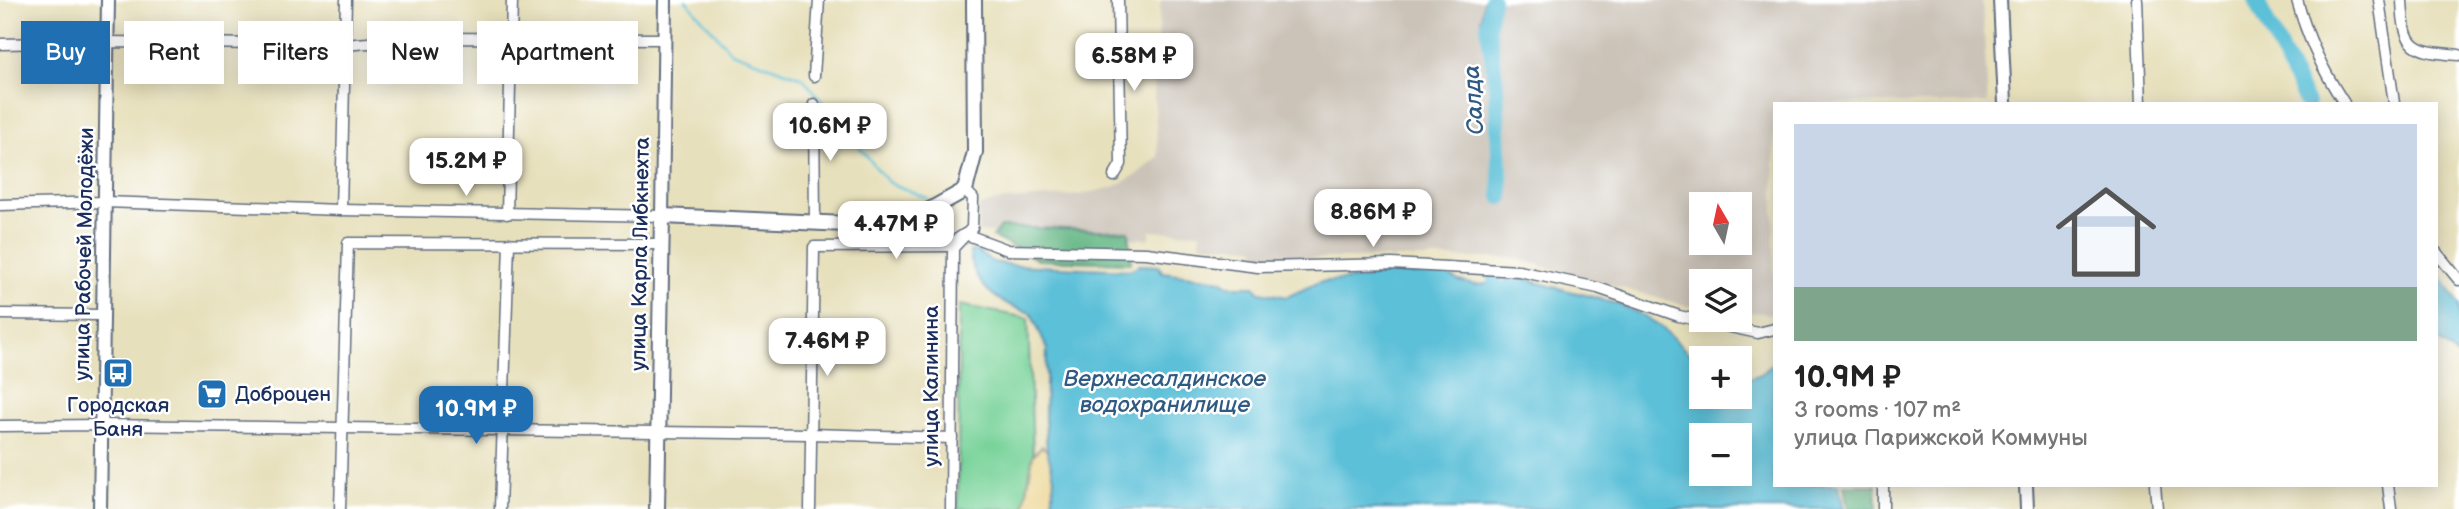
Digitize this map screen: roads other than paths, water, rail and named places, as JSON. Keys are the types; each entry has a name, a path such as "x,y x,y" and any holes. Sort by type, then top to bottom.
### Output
{"main road":[{"name":"улица Рабочей Молодёжи","path":"108,0 108,21"},
{"name":"улица Карла Либкнехта","path":"657,509 665,0"},
{"path":"662,216 847,223 924,213 965,190 975,152 974,0"},
{"path":"2000,0 2005,102"},
{"name":"улица Рабочей Молодёжи","path":"100,509 106,84"},
{"path":"2026,487 2027,509"}],"street":[{"path":"345,0 345,21"},
{"path":"512,0 512,21"},
{"path":"814,76 819,0"},
{"path":"1114,176 1121,164 1118,0"},
{"path":"2137,0 2141,102"},
{"path":"2297,0 2302,20 2325,74 2343,102"},
{"path":"2379,0 2394,102"},
{"path":"2402,0 2403,20 2412,43 2423,52 2459,55"},
{"path":"353,44 477,37"},
{"path":"638,39 664,39"},
{"path":"110,42 238,44"},
{"path":"0,44 21,44"},
{"path":"341,210 343,84"},
{"path":"507,214 511,84"},
{"path":"814,104 815,223"},
{"name":"улица Калинина","path":"951,509 953,248 972,228 973,198 965,190"},
{"path":"0,205 104,202 662,216"},
{"path":"810,509 814,247 947,246 965,234 1008,250 1146,253 1258,267 1392,264 1519,271 1598,288 1679,316 1758,333 1773,329"},
{"path":"340,509 348,243 661,244"},
{"path":"500,509 509,243"},
{"path":"2438,254 2459,280"},
{"path":"0,314 103,315"},
{"path":"0,426 100,425 952,438"},
{"path":"1883,487 1883,509"},
{"path":"2155,487 2157,509"},
{"path":"2388,487 2391,509"}],"water":[{"path":"1484,0 1496,0 1492,26 1488,27 1481,21"},
{"name":"Верхнесалдинское водохранилище","path":"970,251 976,251 993,262 1012,265 1130,270 1139,265 1159,266 1162,272 1221,280 1229,286 1254,286 1260,292 1287,297 1319,282 1367,278 1379,273 1442,271 1459,281 1476,285 1505,282 1515,275 1605,300 1641,314 1657,324 1689,354 1689,409 1752,409 1752,377 1759,375 1773,364 1773,487 1838,487 1844,509 1052,509 1054,477 1047,450 1045,417 1047,349 1031,313 1009,305 982,284 972,264"},
{"path":"2438,272 2459,304 2459,357 2438,341"}],"waterway":[{"path":"686,0 731,52 803,78 888,182 927,198"},
{"name":"Салда","path":"1492,0 1488,27 1496,85 1501,197"},
{"name":"Салда","path":"2256,0 2307,102"},
{"path":"1495,280 1495,285 1513,297"}],"place":[{"name":"Городская Баня","path":"118,373"},
{"name":"Доброцен","path":"212,394"}]}
